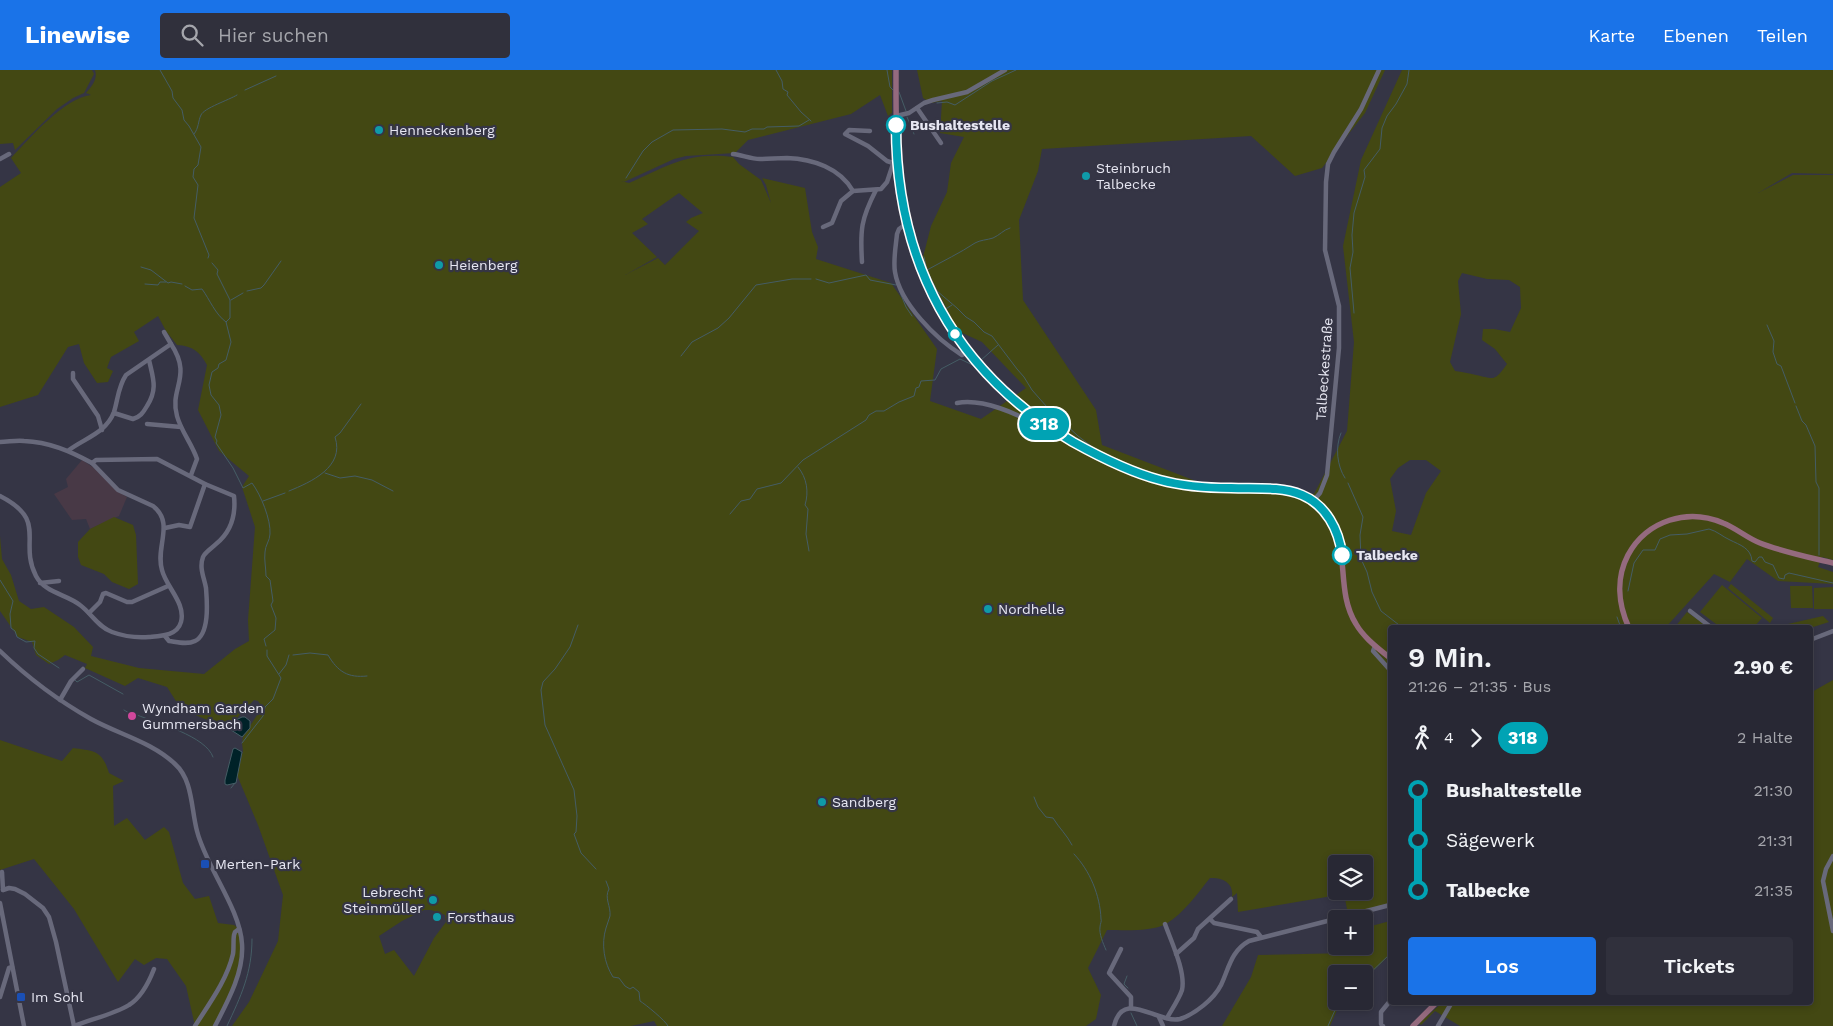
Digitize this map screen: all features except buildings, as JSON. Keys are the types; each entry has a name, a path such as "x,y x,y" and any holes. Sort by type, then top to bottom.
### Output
{"main road":[{"path":"896,70 896,164 906,224 927,284 948,324 968,352 1005,393 1046,426 1090,452 1122,467 1159,480 1194,486 1282,490 1302,495 1313,501 1329,517 1336,528 1341,545 1344,592 1356,624 1375,646 1388,656"},
{"path":"1629,625 1622,609 1620,596 1620,580 1624,564 1629,552 1640,539 1651,529 1664,522 1686,516 1713,519 1768,547 1833,563"},
{"path":"1412,1026 1434,1005"}],"street":[{"path":"896,116 905,115 933,100 967,92 1005,70"},
{"name":"Talbeckestraße","path":"1313,501 1320,493 1327,475 1339,348 1339,306 1325,250 1328,164 1361,109 1379,70"},
{"path":"917,108 941,143"},
{"path":"823,227 832,223 841,202 853,191 876,190 885,186 896,164 877,155 868,146 845,134 849,130 870,131"},
{"path":"0,159 9,154"},
{"path":"733,154 759,159 786,158 811,161 845,178 853,191"},
{"path":"862,262 860,241 862,225 876,190"},
{"path":"906,224 899,229 897,234 895,272 901,289 920,320 962,355 968,352"},
{"path":"164,332 178,354 182,369 176,407 181,427 197,459 191,475"},
{"path":"69,450 102,430 114,413 121,382 126,375 171,344"},
{"path":"114,413 132,419 142,414 154,395 154,383 149,360"},
{"path":"73,373 74,379 98,416 102,430"},
{"path":"957,403 967,401 1000,409 1018,414 1040,427 1046,426"},
{"path":"147,424 181,427"},
{"path":"0,442 35,442 69,450 92,463 118,490 158,509 165,528 160,558 162,570 168,586 180,606 182,614 179,628 165,636 131,636 111,631 102,627 79,604 48,589 40,583 32,562 31,529 26,515 12,502 0,496"},
{"path":"92,463 96,460 158,459 205,484 234,496 234,514 228,532 204,555 201,564 206,596 206,624 204,632 198,639 189,643 169,641 165,636"},
{"path":"165,528 179,525 190,528 205,484"},
{"path":"40,583 60,581"},
{"path":"89,613 100,602 103,594 106,593 127,602 132,602 168,586"},
{"path":"1690,611 1708,625"},
{"path":"1813,639 1833,631"},
{"path":"1375,646 1373,651 1388,668"},
{"path":"0,651 60,700 92,720 168,758 182,772 188,786 201,843 225,893 239,929 242,943 240,964 232,991 215,1026"},
{"path":"60,700 71,681 83,669"},
{"path":"1833,856 1826,869 1823,881 1833,932"},
{"path":"0,896 3,890 2,872"},
{"path":"3,890 15,888 43,908 49,917 74,1026 129,1005 140,995 149,982 154,969"},
{"path":"1176,954 1194,938 1198,929 1231,899"},
{"path":"0,904 24,1026"},
{"path":"1114,1026 1116,1018 1124,1009 1142,1010 1167,1018 1178,1019 1192,1013 1208,1001 1220,987 1232,957 1240,946 1260,937 1388,905"},
{"path":"1210,919 1214,923 1257,932 1260,937"},
{"path":"1165,924 1176,954 1183,983 1182,991 1167,1018"},
{"path":"195,1026 229,968 233,954 234,932 239,929"},
{"path":"1121,950 1109,972 1131,997 1131,1008"},
{"path":"0,997 9,968 12,967"},
{"path":"1383,1026 1381,1024 1381,1012 1388,1003"},
{"path":"1438,1026 1450,1005"},
{"path":"1159,1016 1163,1026"}],"shaded area":[{"path":"82,460 94,468 117,491 127,497 119,516 90,529 86,519 72,520 54,494 68,487 66,479"},
{"path":"242,717 250,721 250,728 242,737 231,730 228,724"},
{"path":"235,748 242,752 236,783 227,785 225,780 233,749"}],"green space":[{"path":"0,70 92,70 94,74 84,93 57,109 15,150 13,143 0,144"},
{"path":"95,70 892,70 892,113 888,116 880,95 851,114 748,140 735,153 686,156 674,159 624,182 629,183 679,161 704,156 717,156 733,157 739,164 761,180 771,203 762,178 805,188 812,232 818,247 816,259 891,283 937,349 930,401 981,419 1026,388 982,342 958,331 922,261 931,226 947,192 951,163 964,137 940,133 942,101 931,103 923,98 917,70 1385,70 1365,113 1322,168 1295,176 1251,136 1042,149 1038,171 1019,220 1023,300 1096,410 1102,445 1201,483 1314,494 1347,431 1354,342 1343,246 1361,160 1402,70 1833,70 1833,174 1792,173 1758,193 1793,175 1833,175 1833,560 1822,557 1818,567 1833,572 1833,584 1778,581 1747,559 1730,582 1714,574 1668,625 1388,625 1388,904 1363,910 1347,910 1345,900 1373,900 1373,855 1328,855 1328,897 1238,912 1237,893 1232,897 1231,888 1227,882 1210,878 1184,909 1166,924 1160,927 1145,929 1107,930 1088,968 1101,995 1096,1019 1086,1026 657,1026 654,1021 631,1026 232,1026 249,1002 278,941 283,895 258,825 237,775 243,751 243,737 262,707 258,701 254,700 236,719 226,724 205,719 181,709 167,687 138,678 125,686 85,668 87,664 65,655 49,664 36,655 32,642 18,637 0,611 0,536 2,559 11,575 19,601 31,609 44,607 74,627 93,647 91,656 139,668 204,674 235,649 249,641 248,620 255,527 242,487 249,476 219,451 198,410 207,365 199,353 192,348 177,345 166,331 158,316 134,332 139,341 111,357 107,368 113,371 108,382 97,383 84,363 79,344 68,347 38,395 0,407 0,187 21,173 11,158 59,111 70,103 91,95 86,93 94,82","holes":["679,193 703,213 686,222 699,231 665,265 658,258 625,275 657,257 632,233 648,224 642,219","1462,273 1487,279 1509,280 1520,287 1521,308 1510,332 1483,329 1482,340 1495,349 1507,364 1494,378 1455,371 1450,362 1461,314 1458,281","1410,460 1426,460 1441,471 1426,493 1411,535 1392,531 1396,511 1390,479 1398,468","424,910 431,910 445,915 446,922 434,938 414,976 394,950 385,954 379,936"]},
{"path":"114,517 133,525 136,535 138,584 129,589 112,582 104,574 81,565 78,557 78,542 90,529"},
{"path":"1731,584 1773,618 1770,623 1728,588"},
{"path":"1722,585 1762,618 1756,625 1717,625 1700,612"},
{"path":"1790,586 1812,586 1813,608 1791,608"},
{"path":"1833,587 1833,609 1814,609 1814,588"},
{"path":"1687,612 1705,625 1677,625"},
{"path":"1823,616 1829,622 1813,627 1813,625 1788,624"},
{"path":"1833,680 1833,1026 1460,1026 1435,1011 1421,1025 1419,1023 1440,1005 1813,1005 1813,691"},
{"path":"0,740 62,761 73,748 96,753 103,760 109,773 124,781 113,786 114,826 127,818 145,840 164,827 169,832 183,883 195,899 209,896 218,923 234,925 239,929 242,943 237,975 215,1026 195,1026 186,986 167,959 156,958 144,965 135,959 118,982 74,909 34,859 0,870"},
{"path":"1388,922 1388,957 1373,971 1373,965 1328,965 1328,1010 1337,1010 1330,1026 1222,1026 1251,977 1258,955 1328,953 1328,955 1373,955 1373,926"}],"waterway":[{"path":"160,70 172,91 173,98 182,110 184,120 201,147 198,165 194,169 193,177 198,185 194,218 209,255 208,258"},
{"path":"776,70 782,81 783,89 788,92 787,95 811,121"},
{"path":"887,70 890,87 893,90"},
{"path":"937,103 947,102 955,105 992,81 1016,70"},
{"name":"Talbecke","path":"1354,313 1350,268 1353,252 1354,213 1365,177 1364,170 1380,149 1382,128 1387,116 1407,84 1409,70"},
{"path":"245,90 276,76"},
{"path":"899,92 906,111"},
{"path":"194,134 203,112 237,95"},
{"path":"907,117 914,134"},
{"path":"626,178 643,151 652,142 673,130 722,129 745,132 767,127 799,126 809,120"},
{"path":"927,270 977,242 993,238 1010,228"},
{"path":"924,257 927,270 937,291 984,332 992,336 1047,407 1056,410 1064,423 1078,436 1099,452 1113,458"},
{"path":"247,291 261,288 281,261"},
{"path":"212,263 218,270 217,274 230,300 230,318 226,322 231,342 226,360 219,364 218,368 212,372 209,385 211,395 219,405 221,415 215,437 216,443 233,468 243,488 252,483 262,501 269,522 270,536 265,550 266,576 270,580 273,601 271,605 276,618 275,630 264,639 266,646"},
{"path":"141,267 151,270 168,283 182,284"},
{"path":"816,279 829,283 866,275 870,280 896,285"},
{"path":"681,356 692,342 718,328 729,318 756,285 792,279 811,279"},
{"path":"145,284 158,285 160,282 166,282"},
{"path":"185,286 192,290 202,289 216,311 226,322"},
{"path":"899,290 912,316"},
{"path":"231,300 243,293"},
{"path":"944,310 952,305"},
{"path":"1767,325 1774,341 1773,352 1777,364 1781,366 1795,403"},
{"path":"980,361 998,345"},
{"path":"730,514 741,501 750,499 757,489 781,483 803,460 866,420 869,415 876,411 884,411 914,396 916,388 919,387 921,381 935,380 941,369 960,359 975,366"},
{"path":"289,491 316,478 331,465 337,448 335,437 361,404"},
{"path":"1796,406 1815,446 1816,482 1819,488 1819,555"},
{"name":"Talbecke","path":"1341,433 1338,444 1338,456 1340,468 1345,478"},
{"path":"798,467 806,485 805,505 808,509 806,534 809,551"},
{"path":"325,473 340,478 355,476 372,480 393,491"},
{"name":"Talbecke","path":"1348,483 1363,517 1360,535 1361,559 1367,572 1372,592 1381,611 1399,625"},
{"path":"263,501 285,493"},
{"path":"1628,591 1634,563 1643,550 1655,550 1660,539 1670,535 1687,534 1709,529 1747,550 1752,561 1755,562 1759,557 1762,557 1765,562 1773,565 1779,578 1784,579 1785,575 1789,573 1833,583"},
{"path":"0,580 13,601 10,614 11,628 15,631 17,637 26,642 35,641 34,648 38,654 59,668"},
{"path":"1617,617 1620,625"},
{"path":"578,625 570,647 555,669 543,682 541,690 545,725 574,790 577,816 576,832 574,834 581,853 596,869"},
{"path":"242,743 263,716 265,707 273,699 281,678 267,656 267,650"},
{"path":"293,655 310,653 328,655 344,673 354,676 367,676"},
{"path":"279,674 286,665 289,655"},
{"path":"75,680 77,682 89,675 123,694"},
{"path":"124,710 129,713"},
{"path":"137,715 168,726 191,737 209,749 213,757"},
{"path":"231,788 235,783"},
{"path":"1034,797 1038,807 1046,817 1053,818 1072,845"},
{"path":"1074,854 1085,868 1096,892 1101,920 1100,933 1106,950"},
{"path":"606,881 609,889 607,896 610,912 604,940 607,966 613,977 619,978 625,986 630,989 633,987 639,992 640,1001 668,1026"},
{"path":"227,1026 248,974 252,939"},
{"path":"1373,970 1388,956"},
{"path":"1127,976 1124,984 1128,988"},
{"path":"1328,1026 1335,1010"},
{"path":"1131,1013 1137,1026"}],"bus line":[{"name":"318","path":"896,125 901,193 906,224 927,284 948,324 968,352 1005,393 1046,426 1090,452 1122,467 1159,480 1194,486 1282,490 1302,495 1313,501 1329,517 1336,528 1342,555"}],"place":[{"name":"Bushaltestelle","path":"896,125"},
{"name":"Henneckenberg","path":"379,130"},
{"name":"Steinbruch Talbecke","path":"1086,176"},
{"name":"Heienberg","path":"439,265"},
{"name":"Talbecke","path":"1342,555"},
{"name":"Nordhelle","path":"988,609"},
{"name":"Wyndham Garden Gummersbach","path":"132,716"},
{"name":"Sandberg","path":"822,802"},
{"name":"Merten-Park","path":"205,864"},
{"name":"Lebrecht Steinmüller","path":"433,900"},
{"name":"Forsthaus","path":"437,917"},
{"name":"Im Sohl","path":"21,997"}]}
